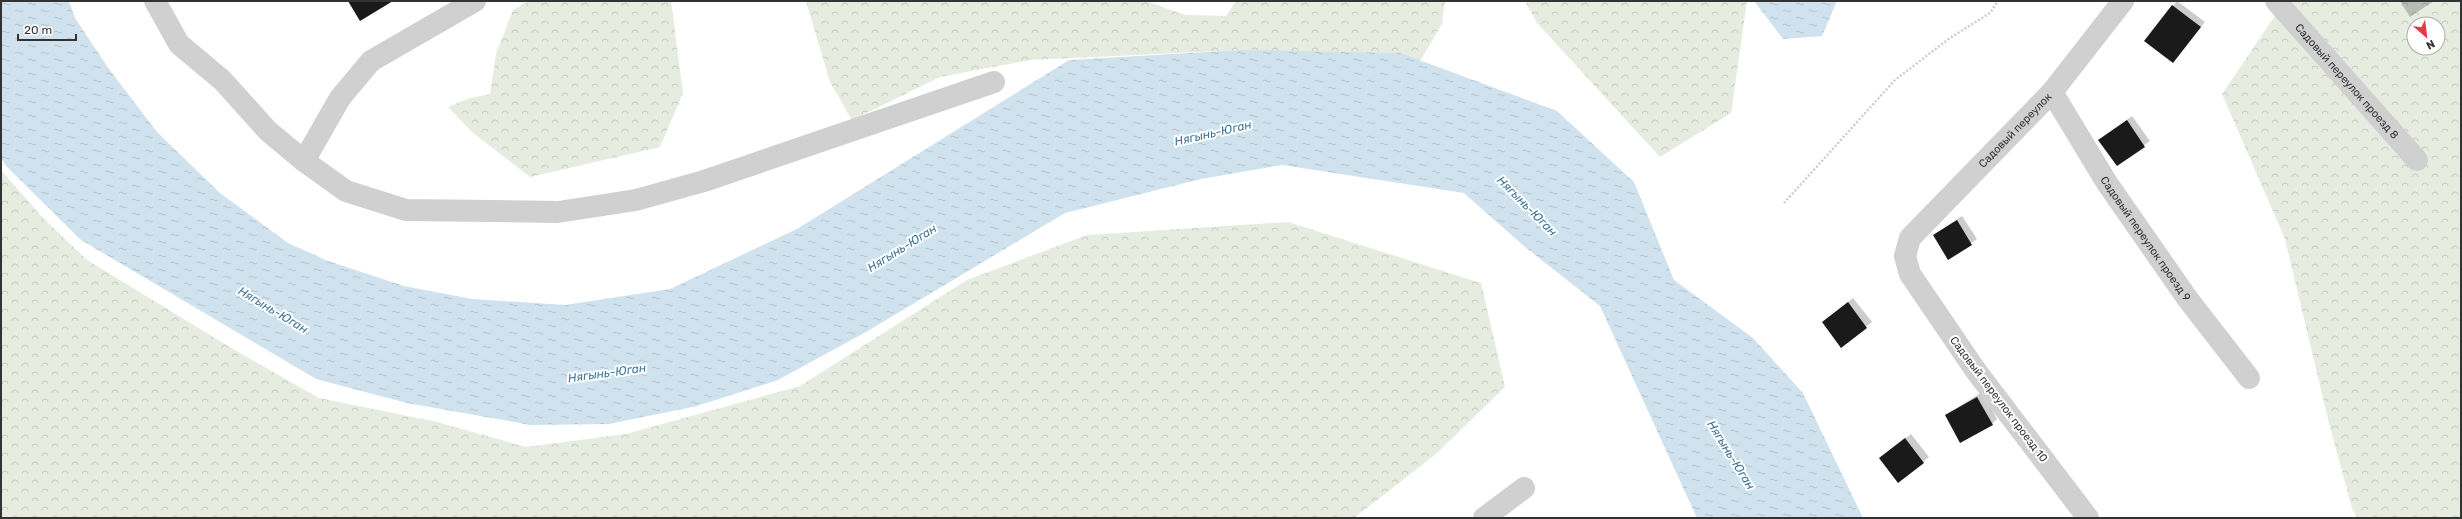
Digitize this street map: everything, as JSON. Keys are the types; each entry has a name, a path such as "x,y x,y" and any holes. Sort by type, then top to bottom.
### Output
{"street":[{"path":"155,1 179,44 222,80 268,131 304,161 346,191 406,210 558,212 636,200 704,181 994,82"},
{"path":"304,161 340,98 371,61 475,1"},
{"name":"Садовый переулок","path":"1905,256 1910,238 2052,92 2123,1"},
{"name":"Садовый переулок проезд 8","path":"2276,1 2417,160"},
{"name":"Садовый переулок проезд 9","path":"2052,92 2107,183 2187,298 2249,378"},
{"name":"Садовый переулок проезд 10","path":"1905,256 1910,274 1976,371 2088,518"},
{"path":"1484,518 1524,488"}],"path":[{"path":"1784,202 1894,80 1950,38 1990,13 1998,1"}],"green space":[{"path":"529,1 671,1 683,93 660,147 530,177 472,132 448,107 467,99 490,94 496,54 513,10"},
{"path":"806,1 1146,1 1185,15 1226,16 1236,1 1445,1 1442,24 1420,61 1241,50 1030,60 940,77 852,120 830,82"},
{"path":"1525,1 1747,1 1731,113 1660,157 1537,23"},
{"path":"2285,1 2461,1 2461,518 2357,518 2352,508 2329,423 2285,239 2222,94"},
{"path":"1,170 43,218 87,260 233,349 319,398 437,422 526,447 626,434 800,386 967,280 1087,235 1288,222 1481,283 1505,387 1436,454 1354,518 1,518"}],"water":[{"name":"Нягынь-Юган","path":"1,1 69,1 75,18 109,69 157,132 220,193 288,243 328,261 404,286 472,299 565,305 670,289 797,229 1069,60 1241,50 1400,53 1557,111 1634,182 1674,280 1753,338 1803,393 1863,518 1697,518 1600,306 1525,247 1464,193 1282,165 1201,179 1065,213 866,332 778,380 697,406 609,424 531,425 407,403 316,379 81,240 6,166 1,158"},
{"path":"1754,1 1837,1 1822,36 1783,39"}],"building":[{"path":"348,1 393,1 360,21"},
{"path":"2172,5 2201,27 2173,63 2144,41"},
{"path":"2127,120 2145,147 2117,166 2098,140"},
{"path":"1957,220 1972,245 1948,260 1933,235"},
{"path":"1848,302 1867,328 1841,348 1822,322"},
{"path":"1977,397 1993,425 1960,443 1945,415"},
{"path":"1905,438 1924,463 1898,483 1879,458"}]}
